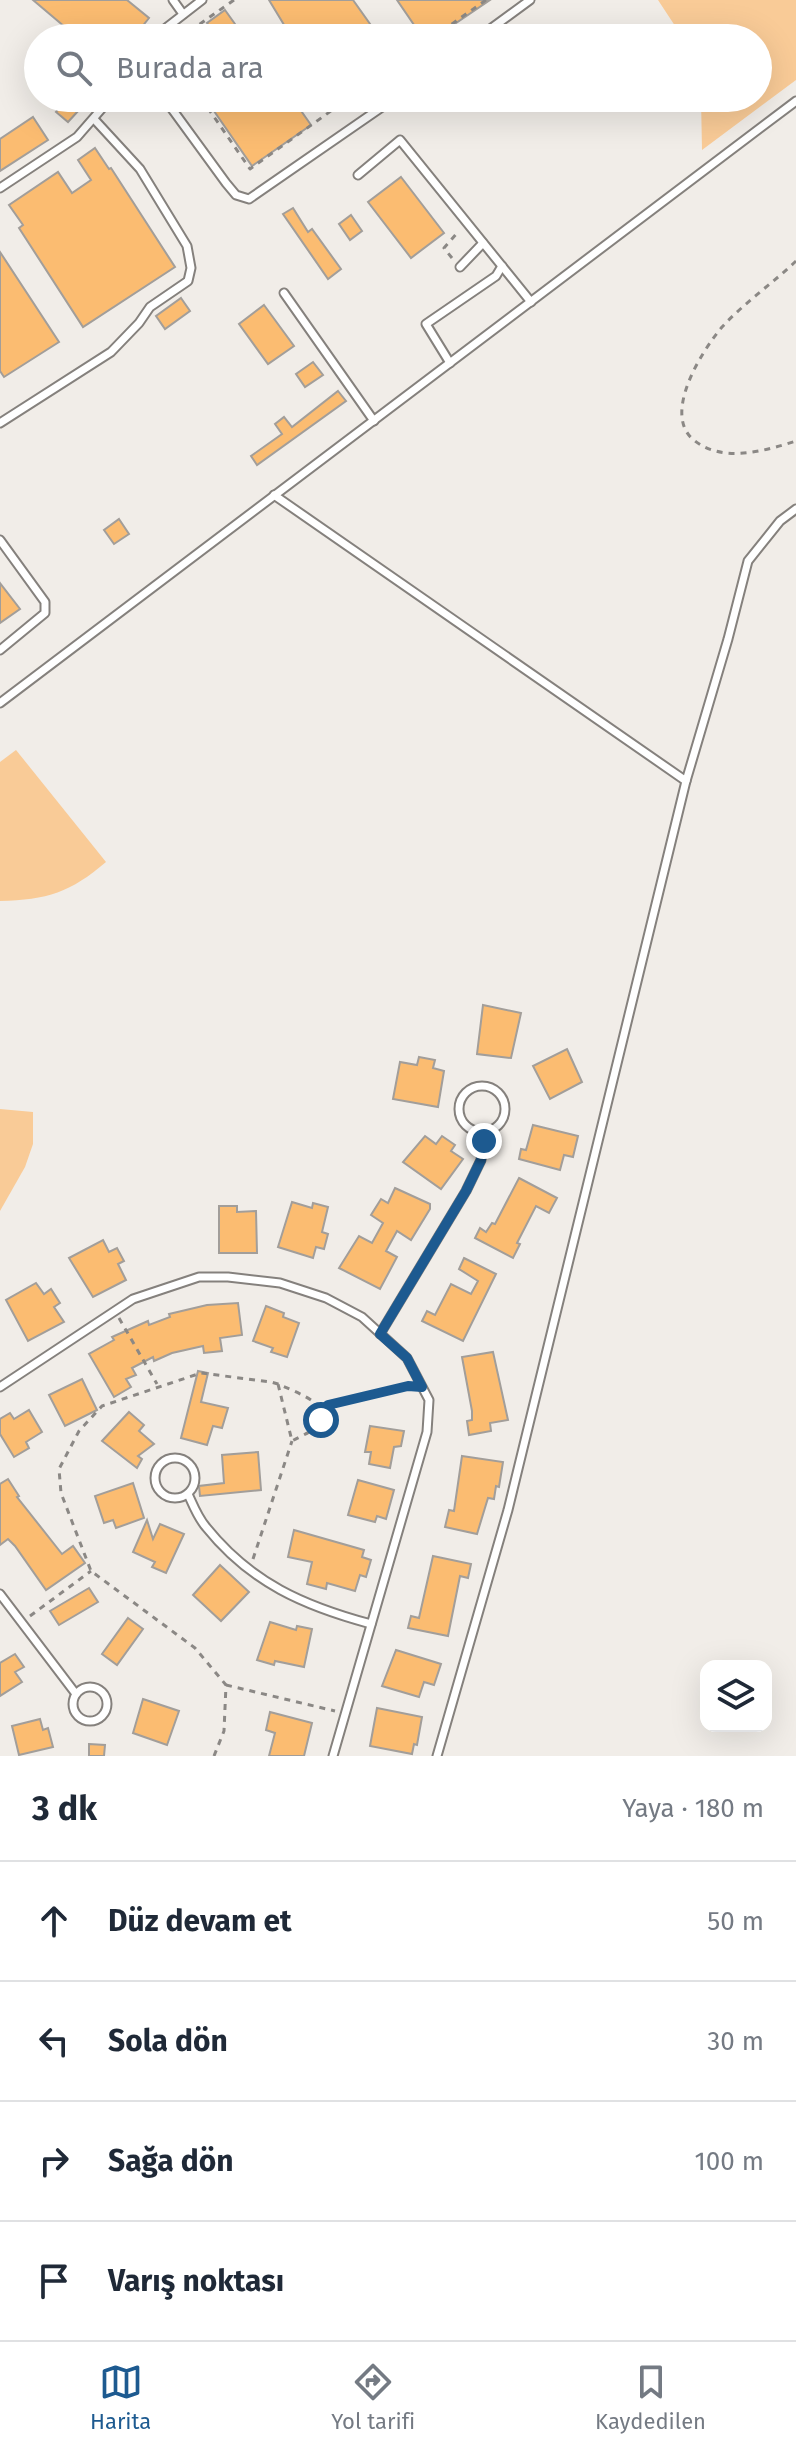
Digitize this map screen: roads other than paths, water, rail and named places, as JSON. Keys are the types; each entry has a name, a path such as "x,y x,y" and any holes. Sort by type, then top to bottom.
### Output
{"lane":[{"path":"173,0 183,14"},
{"path":"170,24 202,0"},
{"path":"497,24 530,0"},
{"path":"0,703 796,101"},
{"path":"0,188 77,137 100,112"},
{"path":"174,112 236,195 249,199 375,112"},
{"path":"0,423 111,352 150,307 188,281 191,268 187,246 140,169 94,119"},
{"path":"358,175 400,140 531,302"},
{"path":"460,267 483,243"},
{"path":"450,363 426,324 496,276 502,266"},
{"path":"284,293 374,421"},
{"path":"274,495 686,781"},
{"path":"437,1756 508,1510 686,781 748,561 780,521 796,509"},
{"path":"0,540 45,602 45,613 0,650"},
{"path":"478,1086 497,1091 505,1106 503,1119 498,1126 484,1132 470,1128 460,1115 463,1096 478,1086"},
{"path":"380,1334 466,1191 481,1160 484,1132"},
{"path":"0,1387 133,1299 199,1277 280,1283 326,1298 362,1317 407,1358 429,1400 427,1432 333,1756"},
{"path":"175,1459 188,1463 195,1478 188,1494 170,1498 159,1491 156,1472 163,1463 175,1459"},
{"path":"188,1494 204,1526 249,1569 303,1603 371,1624"},
{"path":"0,1594 76,1694"},
{"path":"85,1688 99,1689 107,1699 104,1714 93,1721 79,1717 73,1706 76,1694 85,1688"}]}
